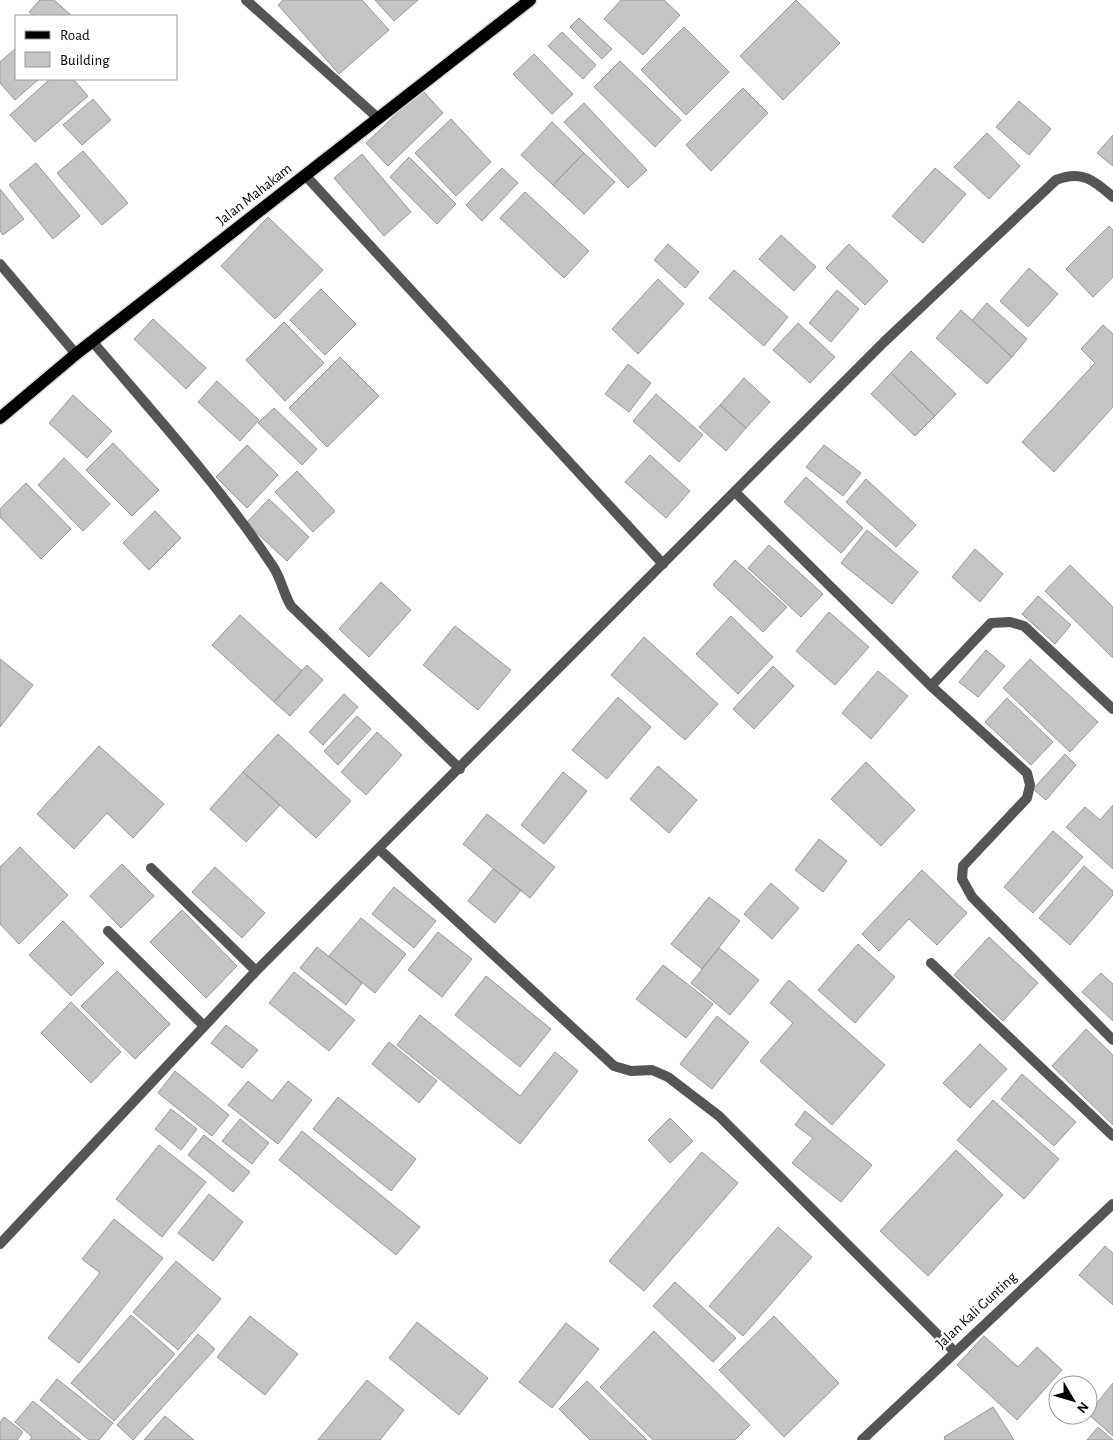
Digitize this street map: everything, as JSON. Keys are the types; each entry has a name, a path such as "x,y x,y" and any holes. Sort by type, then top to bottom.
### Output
{"main road":[{"name":"Jalan Mahakam","path":"0,418 92,341 530,0"}],"street":[{"path":"246,0 378,118"},
{"path":"0,1244 256,971 460,769 884,342 1056,180 1070,174 1093,180 1113,198"},
{"path":"305,175 663,564"},
{"path":"0,264 76,354"},
{"path":"92,341 234,511 274,568 283,593 291,606 460,769"},
{"path":"735,492 932,686 1027,773 1030,786 1028,798 962,866 962,880 972,897 1113,1040"},
{"path":"932,686 991,623 1010,622 1024,626 1113,709"},
{"path":"380,849 614,1066 631,1071 652,1070 668,1077 719,1116 954,1351"},
{"path":"151,868 256,971"},
{"path":"108,931 204,1026"},
{"path":"931,962 1113,1136"},
{"name":"Jalan Kali Gunting","path":"862,1440 954,1351 1113,1204"}],"building":[{"path":"40,0 54,0 71,15 33,15 29,12"},
{"path":"283,0 362,0 389,30 339,74 278,5"},
{"path":"375,0 418,0 394,21"},
{"path":"621,0 664,0 680,15 643,55 604,19"},
{"path":"796,0 840,43 783,100 740,56"},
{"path":"579,18 612,49 602,59 570,27"},
{"path":"684,27 729,72 686,115 641,70"},
{"path":"562,32 596,65 583,79 548,46"},
{"path":"15,49 15,80 38,80 15,100 0,83 0,62"},
{"path":"534,54 573,94 552,114 513,74"},
{"path":"620,61 681,120 655,147 594,87"},
{"path":"49,80 74,80 88,96 35,142 10,115"},
{"path":"743,88 768,113 711,171 686,145"},
{"path":"422,90 443,113 388,166 366,143"},
{"path":"93,99 111,120 82,145 63,125"},
{"path":"1019,101 1051,129 1029,155 996,127"},
{"path":"584,103 647,170 628,188 564,122"},
{"path":"451,119 491,162 456,196 415,153"},
{"path":"552,122 584,153 553,185 521,155"},
{"path":"987,133 1020,166 989,199 954,167"},
{"path":"1113,135 1113,166 1097,153"},
{"path":"83,151 128,203 102,225 57,173"},
{"path":"584,153 615,182 584,214 553,185"},
{"path":"362,154 411,212 384,236 334,178"},
{"path":"409,157 456,204 437,224 390,177"},
{"path":"36,163 80,216 53,239 9,185"},
{"path":"502,168 518,183 482,221 466,205"},
{"path":"935,168 966,194 923,243 892,216"},
{"path":"0,189 24,219 3,235 0,231"},
{"path":"525,192 589,251 564,278 500,218"},
{"path":"268,217 323,270 275,319 221,266"},
{"path":"1109,226 1113,230 1113,277 1093,297 1066,269"},
{"path":"781,235 816,267 794,291 759,259"},
{"path":"668,244 699,272 685,288 654,260"},
{"path":"849,244 888,281 865,305 826,268"},
{"path":"1029,268 1058,294 1028,327 1000,301"},
{"path":"734,270 788,317 764,346 709,298"},
{"path":"658,279 684,304 638,354 612,329"},
{"path":"321,289 356,324 325,355 290,320"},
{"path":"837,290 859,309 831,342 809,323"},
{"path":"987,303 1027,339 1012,357 972,320"},
{"path":"961,310 1012,357 987,384 936,338"},
{"path":"153,319 206,368 186,389 134,339"},
{"path":"284,322 324,363 285,401 246,360"},
{"path":"798,323 835,357 810,383 773,350"},
{"path":"1103,325 1113,334 1113,407 1054,472 1022,442 1095,363 1081,349"},
{"path":"911,351 956,394 935,416 891,373"},
{"path":"340,357 379,396 327,447 289,408"},
{"path":"628,364 651,383 629,412 605,394"},
{"path":"891,373 935,416 915,436 871,394"},
{"path":"744,378 770,402 746,428 720,405"},
{"path":"217,381 259,420 240,441 198,402"},
{"path":"656,394 703,435 679,462 633,421"},
{"path":"73,395 112,431 87,458 49,423"},
{"path":"720,405 746,428 726,451 699,427"},
{"path":"274,408 317,449 302,465 258,423"},
{"path":"113,443 159,490 132,516 86,470"},
{"path":"247,445 278,475 247,508 216,477"},
{"path":"824,445 861,473 843,496 806,467"},
{"path":"650,455 690,491 666,518 625,482"},
{"path":"64,458 110,504 83,531 38,485"},
{"path":"297,471 335,511 313,532 275,492"},
{"path":"806,477 863,528 841,553 784,502"},
{"path":"866,479 916,525 896,547 846,502"},
{"path":"26,483 71,529 41,559 0,517 0,509"},
{"path":"269,499 309,537 287,561 246,523"},
{"path":"155,511 181,538 149,570 123,543"},
{"path":"867,530 918,572 892,604 841,563"},
{"path":"769,545 823,594 801,617 748,568"},
{"path":"975,549 1003,574 980,602 952,577"},
{"path":"735,560 787,607 763,632 713,585"},
{"path":"1070,565 1113,607 1113,658 1045,591"},
{"path":"381,582 411,610 369,657 339,629"},
{"path":"1038,596 1071,625 1055,644 1022,614"},
{"path":"829,612 869,647 835,685 796,651"},
{"path":"240,615 302,671 274,702 212,645"},
{"path":"731,616 773,657 738,694 696,654"},
{"path":"455,626 511,670 478,710 423,665"},
{"path":"644,637 718,704 685,740 611,675"},
{"path":"986,650 1005,666 978,697 959,682"},
{"path":"0,659 33,685 0,727"},
{"path":"1030,659 1098,722 1070,752 1003,688"},
{"path":"307,665 323,680 290,716 274,702"},
{"path":"773,666 794,686 754,729 733,709"},
{"path":"878,671 908,696 871,739 842,713"},
{"path":"344,694 358,707 323,745 309,732"},
{"path":"618,697 651,727 607,779 572,750"},
{"path":"1007,698 1053,742 1031,765 985,722"},
{"path":"357,716 371,729 338,765 324,751"},
{"path":"377,732 402,755 366,795 341,772"},
{"path":"278,734 351,801 316,838 243,772"},
{"path":"99,746 164,804 133,838 107,813 74,849 37,814"},
{"path":"1065,754 1076,765 1046,800 1033,789"},
{"path":"866,762 915,810 881,846 831,799"},
{"path":"658,766 697,800 669,833 630,799"},
{"path":"243,772 280,805 246,842 210,809"},
{"path":"563,772 587,791 544,844 521,825"},
{"path":"1113,805 1113,869 1066,827 1085,807 1100,820"},
{"path":"487,814 555,867 530,898 463,844"},
{"path":"1053,831 1083,857 1033,913 1004,887"},
{"path":"819,839 847,861 823,892 795,870"},
{"path":"20,847 68,895 19,944 0,924 0,867"},
{"path":"122,864 154,896 121,928 90,896"},
{"path":"1084,866 1113,891 1113,895 1070,945 1039,918"},
{"path":"215,867 265,913 242,938 192,892"},
{"path":"493,869 521,890 495,923 468,901"},
{"path":"922,870 967,913 937,945 909,919 879,951 862,934"},
{"path":"771,883 799,908 772,939 744,914"},
{"path":"394,887 436,921 414,948 372,914"},
{"path":"709,897 740,921 702,969 671,944"},
{"path":"182,910 237,966 206,998 150,942"},
{"path":"361,918 406,954 375,993 329,956"},
{"path":"63,921 104,963 71,996 29,955"},
{"path":"438,932 472,959 442,997 408,970"},
{"path":"989,937 1038,983 1003,1021 954,975"},
{"path":"858,944 895,977 855,1023 818,990"},
{"path":"317,947 362,983 346,1005 300,968"},
{"path":"719,948 759,980 730,1015 691,983"},
{"path":"663,965 713,1004 686,1038 636,999"},
{"path":"117,971 170,1024 135,1059 81,1006"},
{"path":"294,972 355,1020 329,1051 269,1003"},
{"path":"1101,973 1113,984 1113,1021 1082,992"},
{"path":"486,976 551,1029 520,1067 455,1015"},
{"path":"789,980 885,1065 832,1125 760,1061 793,1023 770,1003"},
{"path":"71,1002 121,1052 91,1083 41,1033"},
{"path":"420,1015 520,1096 555,1052 578,1071 520,1144 397,1045"},
{"path":"717,1016 749,1042 712,1089 680,1064"},
{"path":"226,1025 258,1050 242,1068 211,1043"},
{"path":"1086,1029 1113,1055 1113,1125 1052,1066"},
{"path":"389,1042 437,1081 419,1103 372,1064"},
{"path":"980,1044 1007,1069 970,1108 943,1083"},
{"path":"175,1071 229,1115 212,1136 158,1093"},
{"path":"1022,1074 1076,1122 1054,1146 1001,1099"},
{"path":"248,1081 272,1101 288,1081 312,1100 278,1144 228,1105"},
{"path":"338,1097 416,1159 391,1191 313,1129"},
{"path":"993,1100 1059,1159 1024,1199 957,1140"},
{"path":"171,1109 197,1129 181,1150 155,1129"},
{"path":"805,1111 872,1165 841,1202 792,1163 813,1138 795,1125"},
{"path":"670,1118 693,1141 670,1163 648,1140"},
{"path":"240,1119 269,1143 252,1164 222,1141"},
{"path":"302,1131 420,1227 396,1255 279,1160"},
{"path":"204,1135 250,1172 233,1192 188,1155"},
{"path":"159,1145 206,1182 162,1237 116,1199"},
{"path":"956,1150 1003,1195 928,1276 880,1231"},
{"path":"702,1152 738,1183 644,1291 609,1261"},
{"path":"209,1194 243,1222 213,1261 178,1233"},
{"path":"114,1219 163,1258 79,1363 48,1338 100,1273 82,1259"},
{"path":"778,1227 812,1257 743,1336 709,1306"},
{"path":"1105,1246 1113,1253 1113,1305 1079,1275"},
{"path":"176,1261 221,1299 178,1350 133,1312"},
{"path":"675,1282 736,1338 713,1362 653,1306"},
{"path":"131,1315 175,1354 114,1421 71,1383"},
{"path":"250,1316 298,1354 265,1395 217,1357"},
{"path":"774,1316 839,1383 784,1437 719,1370"},
{"path":"417,1322 488,1378 459,1415 389,1358"},
{"path":"566,1323 599,1349 552,1408 519,1382"},
{"path":"654,1331 750,1425 735,1440 653,1440 600,1387"},
{"path":"198,1334 215,1349 133,1440 117,1425"},
{"path":"984,1336 1018,1367 1037,1347 1062,1370 1058,1375 1048,1375 1048,1386 1017,1420 957,1365"},
{"path":"57,1379 113,1423 99,1440 89,1440 40,1400"},
{"path":"367,1380 404,1410 380,1440 318,1440"},
{"path":"587,1381 647,1440 590,1440 559,1409"},
{"path":"1113,1383 1113,1436 1098,1423 1098,1402"},
{"path":"33,1401 81,1440 30,1440 32,1437 15,1422"},
{"path":"993,1407 1014,1440 945,1440 944,1437"},
{"path":"165,1416 194,1440 144,1440"},
{"path":"4,1417 23,1432 17,1440 0,1440 0,1422"},
{"path":"1098,1427 1113,1440 1087,1440"}]}
